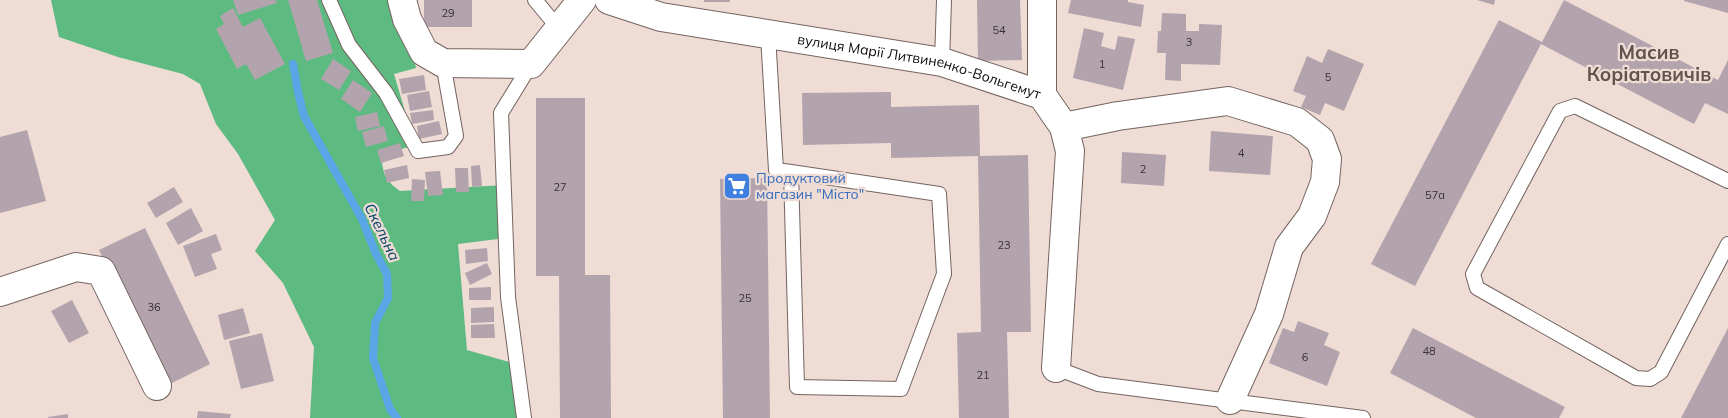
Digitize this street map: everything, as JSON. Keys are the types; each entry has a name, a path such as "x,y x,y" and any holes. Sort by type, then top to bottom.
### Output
{"street":[{"path":"402,0 407,19 424,52 443,62 531,64 582,0"},
{"name":"вулиця Марії Литвиненко-Вольгемут","path":"609,0 661,17 942,62 1042,95 1064,127 1070,151 1056,368"},
{"path":"1042,0 1042,95"},
{"path":"1064,127 1118,116 1228,101 1297,122 1320,140 1328,159 1325,182 1312,216 1289,247 1268,314 1230,400"},
{"path":"0,292 76,267 101,271 157,386"}],"lane":[{"path":"329,0 348,45 386,93 418,151 448,147 456,136 443,62"},
{"path":"535,0 560,30"},
{"path":"942,62 944,0"},
{"path":"768,34 776,170 791,172 939,194 944,274 901,389 797,387 791,172"},
{"path":"524,418 508,297 501,113 531,64"},
{"path":"1728,181 1575,106 1560,111 1473,274 1477,288 1636,378 1650,379 1661,372 1728,244"},
{"path":"1056,368 1098,384 1363,418"}],"green space":[{"path":"51,0 402,0 416,68 394,74 415,145 382,155 385,176 400,191 504,185 506,238 458,244 467,350 516,364 524,418 310,418 314,347 283,283 255,251 275,220 238,154 216,124 200,84 183,74 118,57 59,37"}],"building":[{"path":"233,0 276,0 277,3 238,15"},
{"path":"288,0 317,0 333,53 306,61"},
{"path":"424,0 472,0 472,27 424,27"},
{"path":"704,0 730,0 730,2 704,2"},
{"path":"977,0 1020,0 1022,60 978,61"},
{"path":"1071,0 1128,0 1128,2 1144,5 1141,27 1068,13"},
{"path":"1477,0 1495,0 1494,5"},
{"path":"1564,0 1718,80 1728,60 1728,114 1705,103 1694,124 1541,44 1415,286 1371,264 1499,20 1542,42"},
{"path":"1728,0 1728,13 1684,1"},
{"path":"233,8 243,27 260,18 285,64 255,80 246,64 237,69 216,29 224,24 220,16"},
{"path":"1162,13 1186,14 1186,31 1199,31 1199,24 1222,25 1220,65 1181,64 1181,81 1165,80 1166,53 1157,53 1158,31 1161,31"},
{"path":"1084,28 1104,33 1101,46 1115,50 1118,36 1135,39 1123,90 1073,78"},
{"path":"1328,49 1364,64 1344,111 1325,103 1320,115 1301,107 1306,96 1293,91 1307,56 1322,63"},
{"path":"333,59 351,71 339,90 321,79"},
{"path":"424,75 426,90 402,94 399,79"},
{"path":"353,80 372,93 360,112 341,99"},
{"path":"429,91 432,107 410,111 407,95"},
{"path":"891,92 891,107 979,105 980,156 1028,155 1031,332 1007,332 1009,418 959,418 957,333 981,332 978,156 891,158 891,143 803,145 802,93"},
{"path":"536,98 585,98 585,275 610,275 611,418 560,418 559,276 536,276"},
{"path":"433,110 434,120 412,124 410,113"},
{"path":"377,112 380,126 358,131 355,117"},
{"path":"439,121 442,134 419,139 417,126"},
{"path":"384,126 388,141 366,147 362,132"},
{"path":"27,130 46,201 0,213 0,137"},
{"path":"1211,131 1273,136 1270,175 1209,171"},
{"path":"400,143 404,156 381,163 377,150"},
{"path":"1122,152 1166,155 1164,186 1121,183"},
{"path":"407,165 409,178 387,183 384,170"},
{"path":"480,165 482,186 472,187 471,166"},
{"path":"455,168 468,168 469,192 456,192"},
{"path":"440,171 443,195 428,196 425,172"},
{"path":"767,178 770,418 723,418 720,179"},
{"path":"412,179 425,180 424,201 411,201"},
{"path":"174,187 183,202 156,218 147,203"},
{"path":"191,208 203,231 178,245 166,223"},
{"path":"145,228 210,364 164,387 99,250"},
{"path":"216,234 222,250 211,254 217,269 195,277 183,246"},
{"path":"487,248 488,261 466,264 465,250"},
{"path":"487,263 492,274 470,285 465,273"},
{"path":"491,287 491,300 469,300 469,288"},
{"path":"72,300 89,333 69,343 51,311"},
{"path":"494,307 494,322 471,323 471,308"},
{"path":"243,308 250,333 224,340 218,315"},
{"path":"1298,321 1329,333 1324,345 1340,352 1327,386 1269,363 1283,328 1294,332"},
{"path":"494,324 495,338 471,338 471,325"},
{"path":"1413,328 1565,407 1559,418 1476,418 1390,373"},
{"path":"1728,328 1728,418 1681,418"},
{"path":"262,333 274,381 241,389 229,341"},
{"path":"198,411 231,414 230,418 197,418"},
{"path":"68,414 68,418 48,418 48,417"}],"waterway":[{"name":"Скельна","path":"293,64 304,116 362,219 376,254 387,274 388,298 375,323 373,358 390,409 397,418"}],"place":[{"name":"Продуктовий магазин \"Місто\"","path":"737,186"}],"district":[{"name":"Масив Коріатовичів","path":"1649,63"}]}
